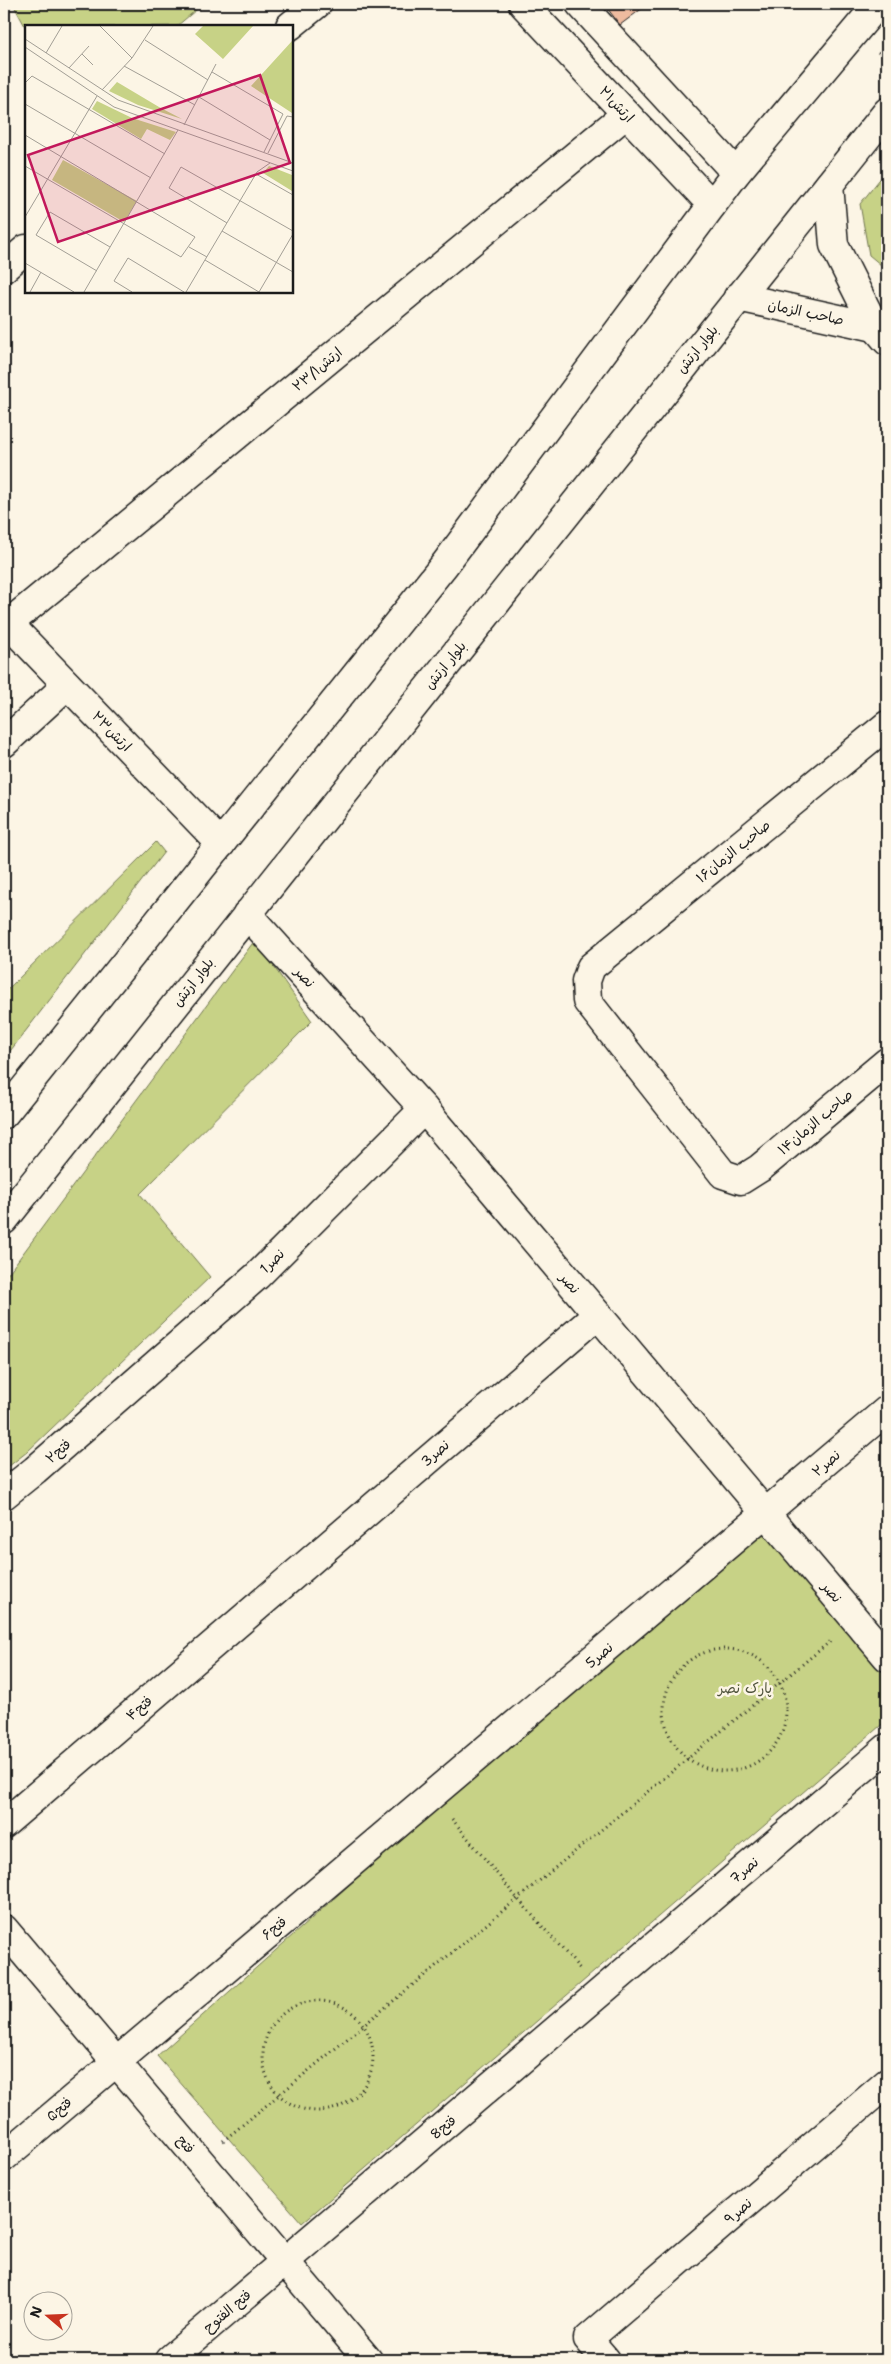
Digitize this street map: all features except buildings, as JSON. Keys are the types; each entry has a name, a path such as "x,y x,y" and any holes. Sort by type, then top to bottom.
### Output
{"street":[{"path":"291,25 317,4"},
{"name":"ارتش۲۱","path":"523,4 712,206"},
{"path":"580,4 736,173"},
{"path":"4,1114 445,564 736,173 878,4"},
{"name":"بلوار ارتش","path":"4,1220 887,112"},
{"name":"۲۳/۱ارتش","path":"6,622 626,114"},
{"name":"صاحب الزمان","path":"829,184 834,244 881,334"},
{"path":"4,268 25,250"},
{"name":"صاحب الزمان","path":"738,298 881,334"},
{"name":"ارتش۲۳","path":"6,622 221,844"},
{"path":"4,743 67,685"},
{"name":"صاحب الزمان۱۶","path":"741,1180 723,1174 588,1001 586,981 591,967 887,725"},
{"name":"نصر","path":"247,914 424,1109 765,1515 887,1657"},
{"name":"صاحب الزمان۱۴","path":"741,1180 760,1168 887,1062"},
{"name":"1نصر","path":"111,1405 257,1276 424,1109"},
{"name":"3نصر","path":"274,1592 597,1315"},
{"name":"۲فتح","path":"4,1496 111,1405"},
{"name":"نصر۲","path":"765,1515 887,1410"},
{"name":"5نصر","path":"432,1795 765,1515"},
{"name":"فتح۴","path":"4,1824 274,1592"},
{"name":"7نصر","path":"601,1992 887,1748"},
{"name":"۶فتح","path":"115,2061 432,1795"},
{"name":"فتح","path":"4,1929 368,2360"},
{"name":"8فتح","path":"285,2262 601,1992"},
{"name":"۵فتح","path":"4,2157 115,2061"},
{"name":"۹نصر","path":"606,2360 588,2339 887,2083"},
{"name":"فتح الفتوح","path":"169,2360 285,2262"}],"path":[{"path":"199,2160 856,1620"},
{"path":"731,1648 760,1658 781,1683 787,1709 781,1736 764,1758 739,1770 712,1770 688,1759 668,1734 664,1702 675,1673 700,1654 731,1648"},
{"path":"432,1795 517,1898 601,1992"},
{"path":"310,2000 340,2005 364,2024 373,2050 369,2078 353,2100 328,2111 301,2110 277,2096 263,2068 264,2038 282,2013 310,2000"}],"green space":[{"path":"13,4 203,4 178,25 25,26"},
{"path":"887,170 887,270 869,255 860,204"},
{"path":"156,842 164,852 4,1059 4,993"},
{"path":"255,940 312,1021 140,1194 210,1277 27,1452 4,1470 4,1279"},
{"name":"پارک نصر","path":"765,1515 887,1660 887,1720 302,2223 157,2056"}]}
